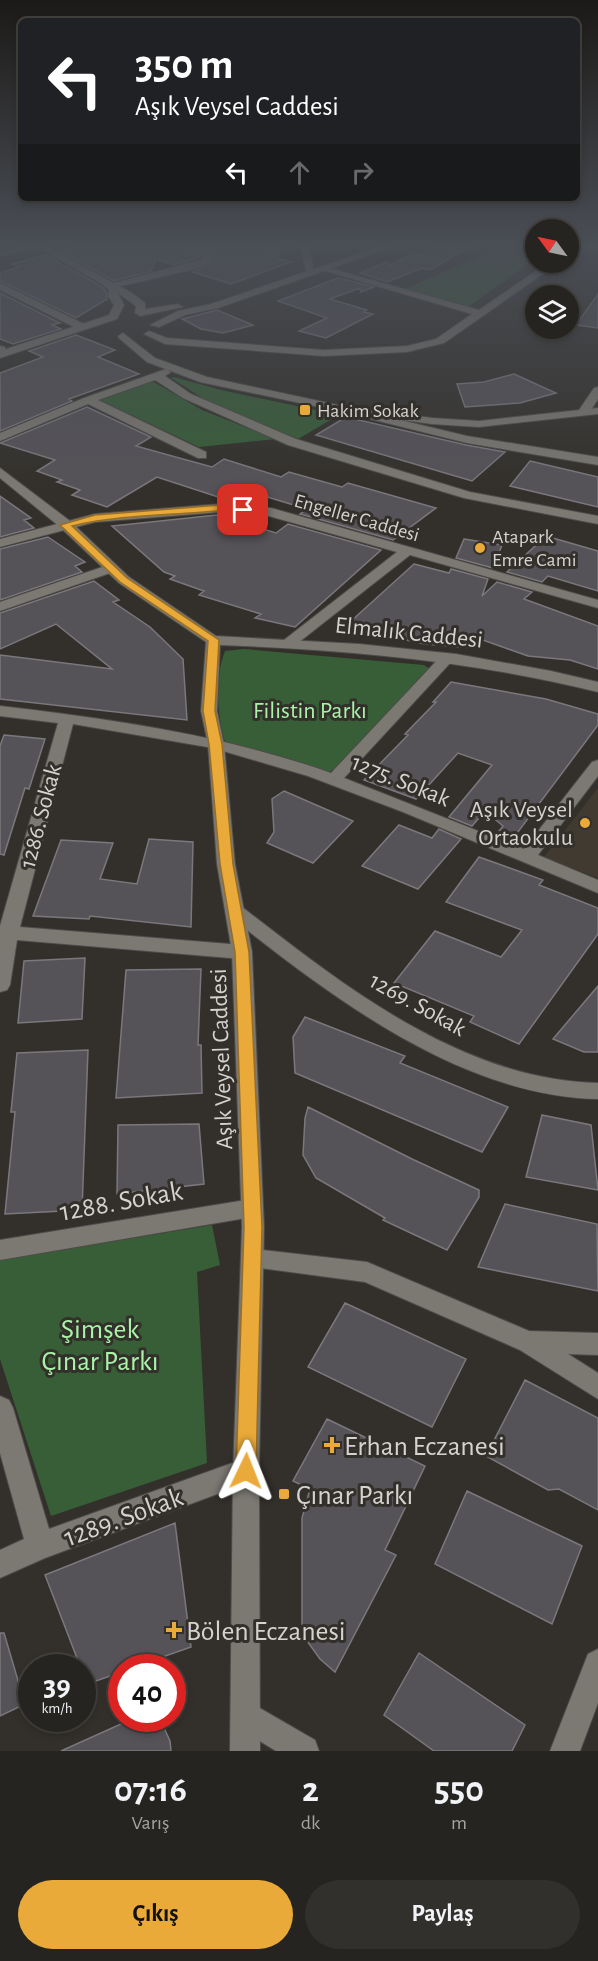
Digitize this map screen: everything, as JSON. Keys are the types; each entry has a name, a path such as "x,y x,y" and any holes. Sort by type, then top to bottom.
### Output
{"street":[{"path":"77,325 84,328"},
{"path":"0,355 93,325"},
{"path":"111,325 111,334"},
{"path":"152,325 150,347 161,358 159,369"},
{"path":"0,362 77,337 152,330 161,325"},
{"path":"152,330 165,341 324,353 407,349 440,341 465,325"},
{"path":"111,334 151,360 187,396 292,442 468,495 598,520"},
{"path":"0,437 159,369 173,369 226,386 338,408 432,420 479,423 598,411"},
{"path":"583,413 598,390"},
{"path":"88,400 202,455"},
{"path":"338,408 383,421 489,443 598,461"},
{"path":"0,472 65,525 124,580 213,640"},
{"name":"Engeller Caddesi","path":"0,543 95,518 221,508 255,511 598,604"},
{"path":"289,643 407,551"},
{"path":"0,607 111,568"},
{"name":"Elmalık Caddesi","path":"213,640 289,643 447,658 553,675 598,687"},
{"name":"Aşık Veysel Caddesi","path":"213,640 209,711 216,744 226,864 242,952 252,1208 253,1259 246,1471 245,1751"},
{"path":"334,779 447,658"},
{"name":"1275. Sokak","path":"0,711 67,719 216,744 334,779 598,887"},
{"name":"1286. Sokak","path":"0,984 4,933 67,719"},
{"path":"526,858 598,765"},
{"name":"1269. Sokak","path":"235,911 294,957 393,1024 447,1053 523,1080 598,1091"},
{"path":"4,933 242,952"},
{"name":"1288. Sokak","path":"0,1250 252,1208"},
{"path":"253,1259 367,1272 528,1342 598,1387"},
{"path":"528,1342 598,1344"},
{"path":"0,1408 40,1546"},
{"name":"1289. Sokak","path":"0,1564 40,1546 246,1471"},
{"path":"564,1751 598,1664"},
{"path":"246,1714 304,1751"}],"shaded area":[{"name":"Aşık Veysel Ortaokulu","path":"598,788 598,878 544,857"}],"green space":[{"path":"171,378 221,390 339,415 298,439 212,404"},
{"path":"152,381 202,410 276,439 199,447 100,400"},
{"name":"Filistin Parkı","path":"244,649 424,665 430,669 336,768 327,773 225,742 220,720 219,673 225,651"},
{"name":"Şimşek Çınar Parkı","path":"212,1225 220,1265 197,1272 207,1463 51,1516 0,1359 0,1260"}],"building":[{"path":"0,325 53,325 61,329 13,344 0,339"},
{"path":"193,325 253,325 223,333 201,329"},
{"path":"313,325 352,325 326,338 299,331"},
{"path":"579,325 579,325 598,325 598,328"},
{"path":"76,335 115,350 98,357 139,374 69,399 72,401 0,431 0,373 43,357 29,351"},
{"path":"514,374 556,393 520,403 465,407 457,384 484,382"},
{"path":"87,407 151,437 136,446 212,467 224,459 281,477 289,472 342,487 348,483 436,508 393,540 300,514 307,509 234,487 218,497 157,477 107,507 72,495 80,490 57,482 62,480 37,471 55,460 0,443"},
{"path":"346,417 505,452 472,481 316,435"},
{"path":"530,461 598,477 598,507 510,486"},
{"path":"0,496 31,518 24,520 34,528 0,537"},
{"path":"217,515 276,533 288,524 381,550 295,627 255,618 261,614 199,595 204,591 170,579 175,576 164,572 112,526"},
{"path":"546,536 598,551 598,591 548,576 542,582 507,572"},
{"path":"48,537 85,562 75,566 82,572 0,600 0,549"},
{"path":"464,539 502,545 493,568 456,558"},
{"path":"414,564 449,573 451,569 488,579 482,596 497,582 532,592 524,599 598,626 598,669 570,660 528,656 483,640 474,648 339,632"},
{"path":"94,581 119,600 113,602 150,627 183,659 187,720 0,699 0,655 112,669 56,624 0,649 0,613"},
{"path":"451,682 546,699 598,714 598,725 515,836 499,831 503,826 485,811 472,826 449,817 492,765 458,753 416,799 364,780 408,735 405,734 436,702 433,702"},
{"path":"4,735 45,739 29,789 25,788 4,855 0,854 0,746"},
{"path":"284,791 353,821 313,863 267,843 274,832 272,799"},
{"path":"399,825 432,838 439,829 461,839 418,889 362,866"},
{"path":"149,839 193,842 191,927 90,916 89,919 33,916 61,840 113,843 100,879 137,884"},
{"path":"479,857 543,880 539,885 598,908 598,934 519,1044 470,1022 474,1016 394,983 435,931 501,957 522,930 446,902"},
{"path":"85,958 82,1019 18,1023 24,961"},
{"path":"201,969 198,1045 201,1045 202,1093 116,1098 126,970"},
{"path":"598,986 598,1052 584,1052 553,1039"},
{"path":"305,1017 405,1056 400,1063 508,1107 482,1152 295,1073 293,1037"},
{"path":"88,1050 82,1210 5,1214 15,1112 11,1112 17,1053"},
{"path":"308,1107 479,1190 479,1197 447,1250 383,1220 385,1218 316,1178 303,1155 305,1118"},
{"path":"542,1115 591,1125 598,1190 526,1177"},
{"path":"199,1124 204,1184 117,1194 118,1125"},
{"path":"505,1204 597,1224 598,1291 478,1267"},
{"path":"345,1303 466,1359 432,1427 308,1367"},
{"path":"525,1380 598,1418 598,1510 559,1489 548,1490 486,1456"},
{"path":"327,1419 425,1466 385,1550 396,1555 335,1672 320,1659 302,1634 302,1518 310,1489 293,1481"},
{"path":"467,1491 582,1546 552,1624 435,1564"},
{"path":"175,1523 191,1647 171,1654 108,1654 108,1677 96,1681 96,1654 75,1654 45,1575"},
{"path":"0,1633 4,1633 18,1680 18,1707 0,1716"},
{"path":"419,1653 525,1725 512,1751 434,1751 384,1715"},
{"path":"108,1730 108,1732 166,1732 171,1751 61,1751"}],"place":[{"name":"Hakim Sokak","path":"305,410"},
{"name":"Atapark Emre Cami","path":"480,548"},
{"name":"Aşık Veysel Ortaokulu","path":"585,823"},
{"name":"Erhan Eczanesi","path":"332,1445"},
{"name":"Çınar Parkı","path":"284,1494"},
{"name":"Bölen Eczanesi","path":"174,1630"}],"route":[{"path":"243,510 221,508 95,518 65,525 124,580 213,640 209,711 216,744 226,864 242,952 253,1227 246,1471"}]}
